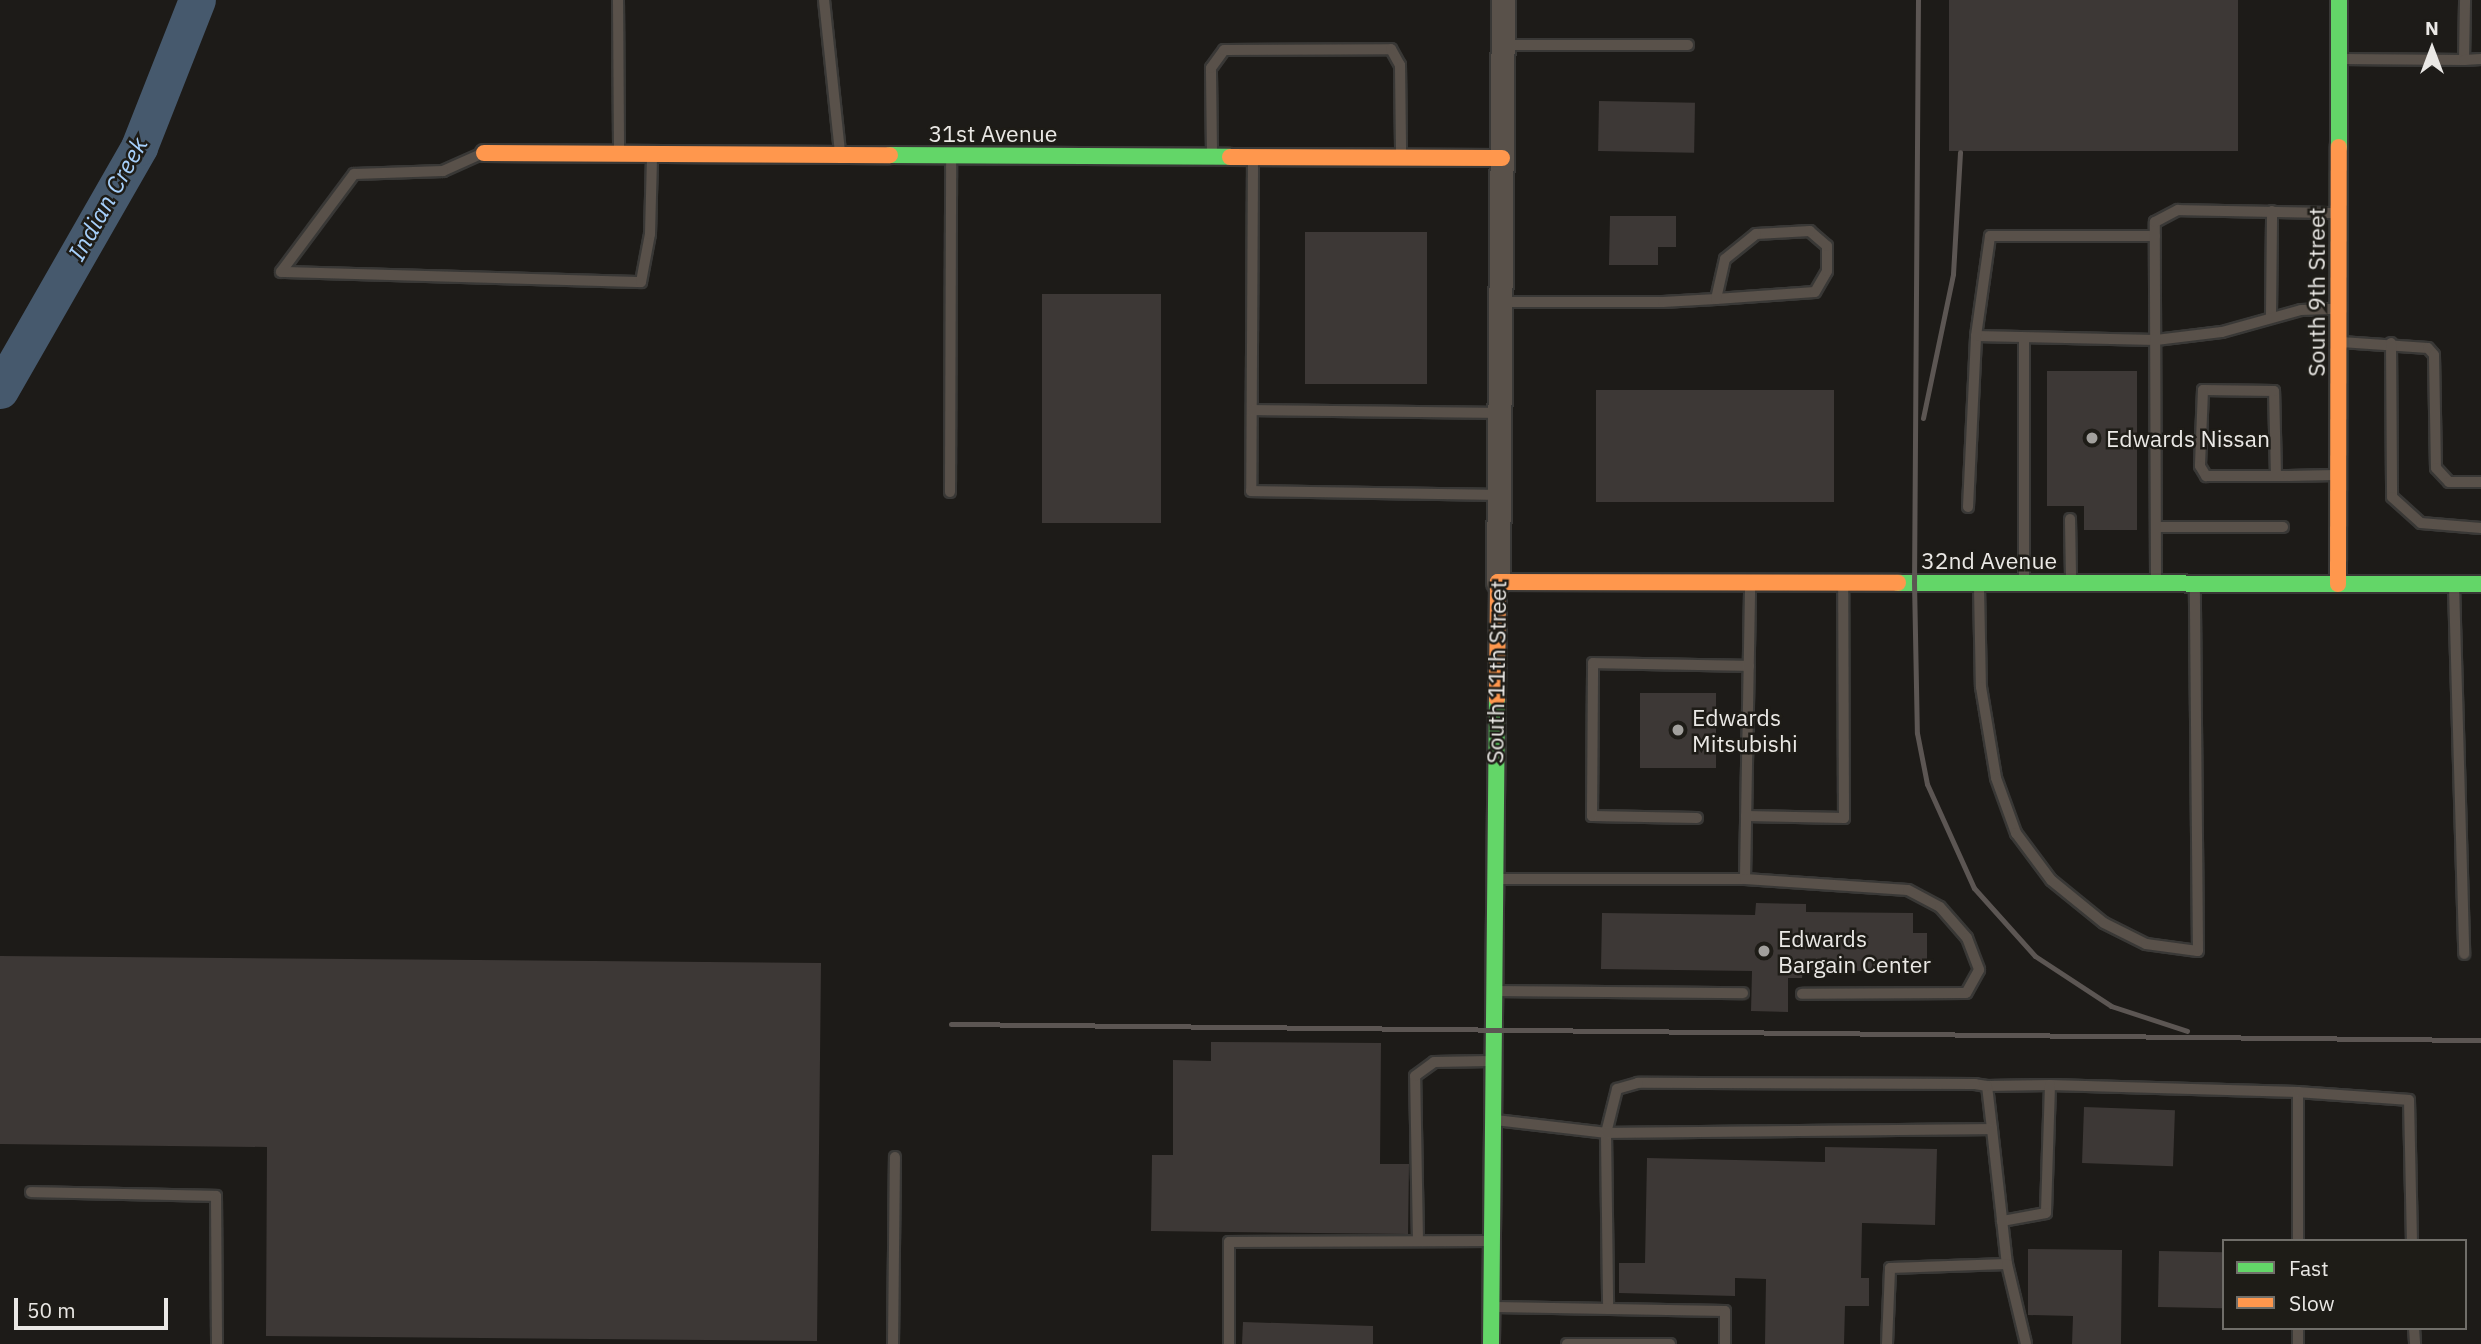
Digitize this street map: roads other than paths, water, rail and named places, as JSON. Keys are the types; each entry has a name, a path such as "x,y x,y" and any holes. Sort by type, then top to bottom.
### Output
{"street":[{"name":"South 11th Street","path":"1491,1344 1503,0"},
{"name":"South 9th Street","path":"2338,584 2339,0"},
{"name":"31st Avenue","path":"484,153 1502,158"},
{"name":"32nd Avenue","path":"1498,582 2481,584"}],"lane":[{"path":"618,0 620,154"},
{"path":"824,0 840,155"},
{"path":"2465,0 2465,60"},
{"path":"1503,45 1688,45"},
{"path":"1212,157 1211,68 1224,50 1391,50 1400,65 1402,158"},
{"path":"2339,59 2481,60"},
{"path":"484,153 443,171 354,174 281,272 641,282 652,154"},
{"path":"950,492 951,156"},
{"path":"1253,157 1251,491 1497,495"},
{"path":"2271,315 2272,211"},
{"path":"2155,583 2155,222 2165,212 2339,213"},
{"path":"1501,302 1716,299 1815,292 1827,271 1827,246 1810,231 1756,234 1724,259 1716,299"},
{"path":"1968,507 1976,336 1990,236 2155,236"},
{"path":"1976,336 2156,340 2222,332 2271,315 2339,309"},
{"path":"2024,338 2024,583"},
{"path":"2338,342 2414,344 2434,355 2436,468 2449,482 2481,482"},
{"path":"2390,343 2392,497 2421,523 2481,528"},
{"path":"2276,476 2274,391 2203,390 2200,466 2206,476 2276,476 2338,475"},
{"path":"1252,410 1499,413"},
{"path":"2070,519 2071,583"},
{"path":"2156,527 2283,527"},
{"path":"1745,878 1750,582"},
{"path":"1746,816 1844,818 1843,582"},
{"path":"1979,583 1981,687 1997,778 2016,833 2051,880 2104,923 2146,944 2198,951 2195,583"},
{"path":"2454,584 2465,954"},
{"path":"1697,818 1592,816 1593,663 1749,666"},
{"path":"1494,878 1745,878 1908,890 1940,907 1967,939 1979,970 1966,993 1802,994"},
{"path":"1494,991 1743,993"},
{"path":"1418,1241 1415,1076 1434,1062 1493,1061"},
{"path":"1608,1309 1606,1133 1617,1089 1638,1083 2050,1085 2298,1092 2409,1100 2412,1239"},
{"path":"2002,1221 2046,1213 2050,1085"},
{"path":"1987,1086 2007,1264 2026,1344"},
{"path":"2298,1092 2298,1239"},
{"path":"1493,1119 1606,1133 1992,1129"},
{"path":"893,1344 895,1157"},
{"path":"31,1192 216,1196 217,1344"},
{"path":"1229,1344 1229,1242 1492,1241"},
{"path":"1887,1344 1891,1268 2007,1264"},
{"path":"1492,1307 1725,1311 1725,1344"},
{"path":"1567,1344 1670,1344"}],"waterway":[{"name":"Indian Creek","path":"0,390 139,147 197,0"}],"railway":[{"path":"1918,0 1914,582 1917,733 1927,784 1974,888 2035,956 2111,1006 2187,1031"},
{"path":"1923,418 1953,274 1960,152"},
{"path":"951,1024 2481,1040"}],"place":[{"name":"Edwards Nissan","path":"2092,438"},
{"name":"Edwards Mitsubishi","path":"1678,730"},
{"name":"Edwards Bargain Center","path":"1764,951"}]}
